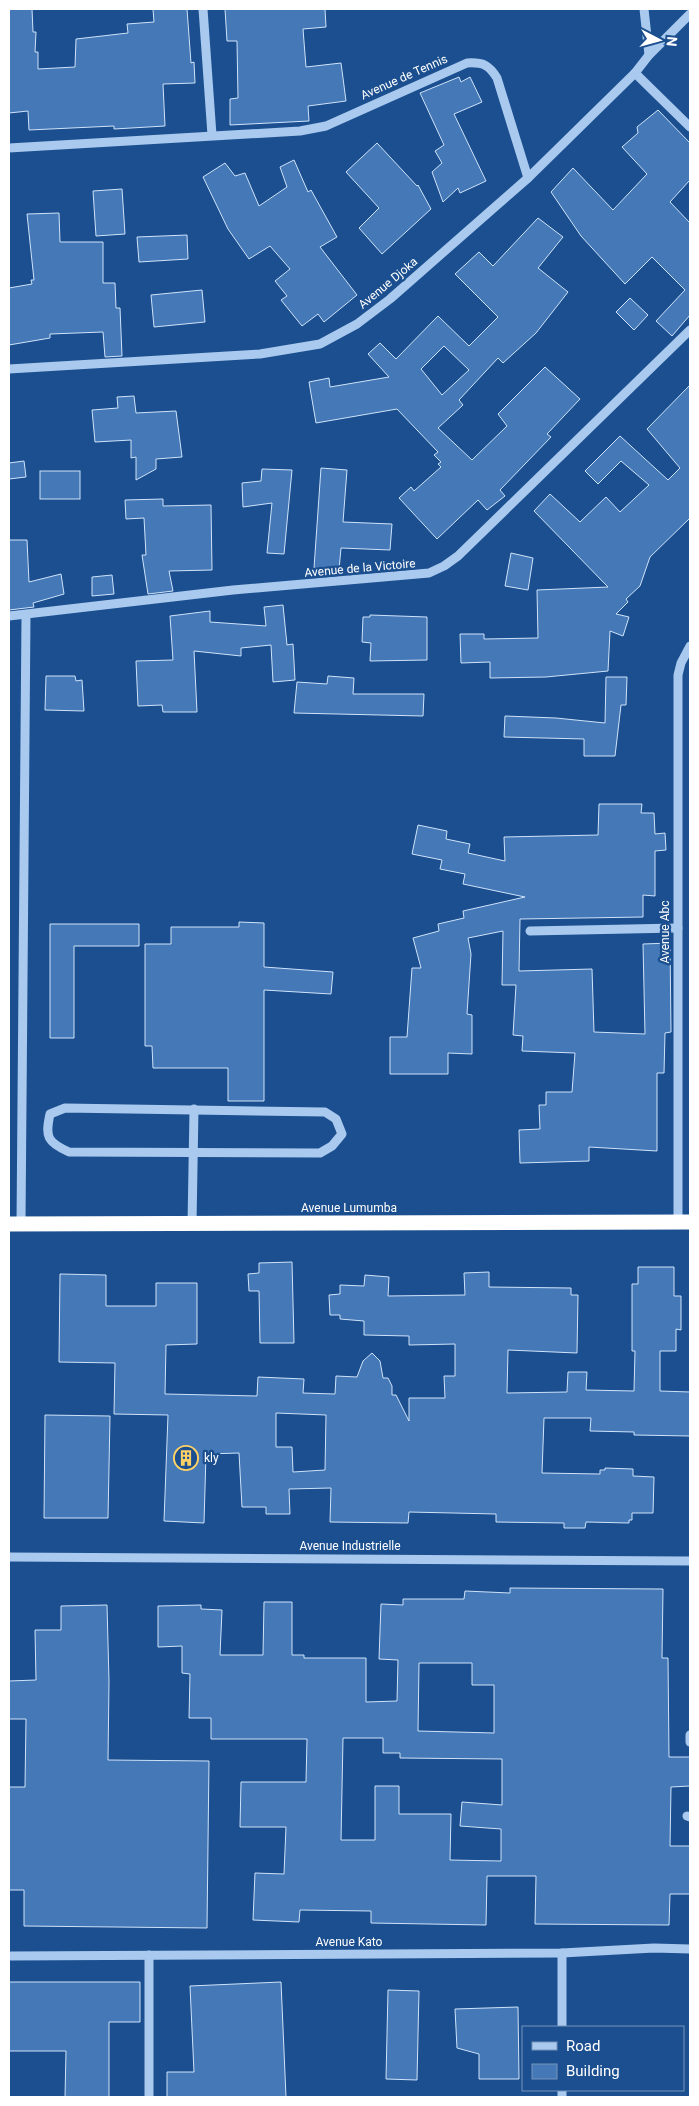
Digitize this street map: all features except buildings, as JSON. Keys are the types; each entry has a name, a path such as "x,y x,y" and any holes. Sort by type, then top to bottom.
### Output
{"highway":[{"name":"Avenue Lumumba","path":"15,1224 684,1222"}],"street":[{"path":"203,9 212,135"},
{"path":"644,9 649,55"},
{"name":"Avenue Djoka","path":"9,369 260,354 320,344 357,324 390,299 528,178 635,73 649,55 690,14"},
{"name":"Avenue de Tennis","path":"9,148 300,131 326,126 467,63 479,62 490,67 497,78 528,178"},
{"path":"635,73 690,127"},
{"name":"Avenue de la Victoire","path":"9,616 26,616 233,590 429,573 444,566 458,556 690,330"},
{"path":"15,1224 26,616"},
{"name":"Avenue Abc","path":"684,1222 678,928 678,676 680,663 690,646"},
{"path":"530,931 678,928"},
{"path":"65,1108 325,1112 336,1119 342,1134 332,1146 320,1153 193,1152 68,1152 54,1145 46,1130 50,1114 65,1108"},
{"path":"192,1224 194,1110"},
{"name":"Avenue Industrielle","path":"9,1557 690,1561"},
{"path":"690,1735 690,1742"},
{"name":"Avenue Kato","path":"9,1956 562,1953 654,1948 690,1949"},
{"path":"562,1953 562,2026"},
{"path":"149,1956 149,2097"}],"place":[{"name":"kly","path":"186,1458"}]}
